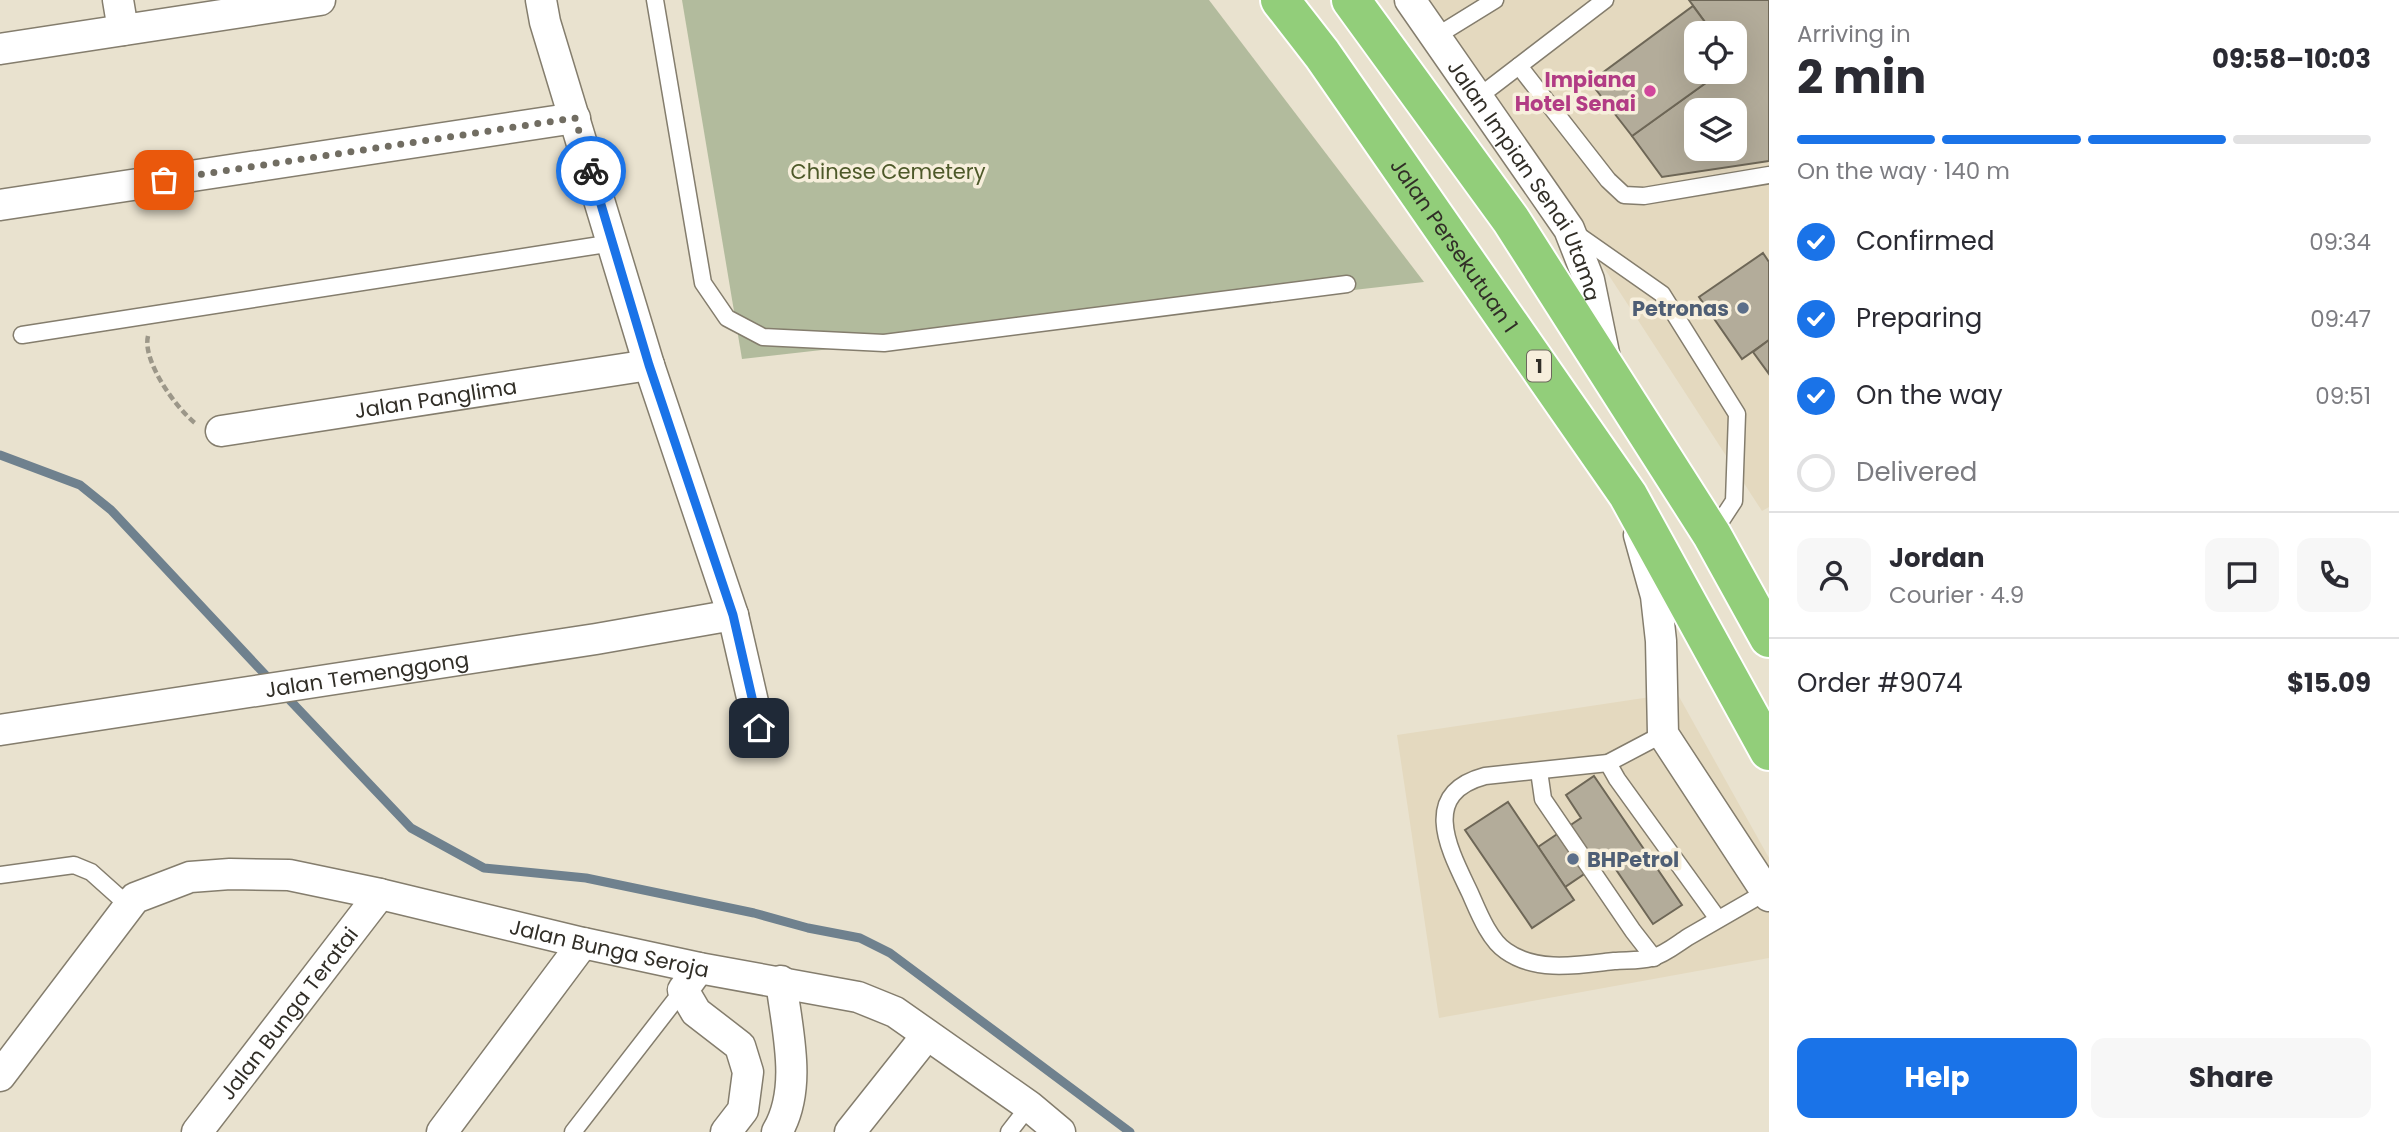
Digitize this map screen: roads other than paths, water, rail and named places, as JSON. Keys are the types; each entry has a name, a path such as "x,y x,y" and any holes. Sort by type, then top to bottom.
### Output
{"highway":[{"name":"Jalan Persekutuan 1","path":"1280,0 1322,54 1628,495 1769,751"},
{"path":"1351,0 1511,220 1712,535 1769,638"}],"street":[{"path":"118,0 123,30"},
{"path":"0,50 265,4 320,0"},
{"path":"541,0 545,22 649,365 733,615 759,728"},
{"name":"Jalan Impian Senai Utama","path":"1410,0 1569,229 1589,280 1608,373"},
{"path":"0,205 575,118"},
{"name":"Jalan Panglima","path":"221,431 649,365"},
{"path":"1628,495 1656,596 1661,641 1663,734 1768,894"},
{"name":"Jalan Temenggong","path":"0,730 596,639 733,615"},
{"name":"Jalan Bunga Seroja","path":"129,906 135,898 190,877 230,874 289,875 583,943 691,979 781,981 858,996 895,1012 1029,1106 1060,1132"},
{"name":"Jalan Bunga Teratai","path":"197,1132 380,894"},
{"path":"0,1076 129,906"},
{"path":"442,1132 583,943"},
{"path":"691,979 695,1012 740,1046 748,1072 743,1110 726,1132"},
{"path":"777,1132 784,1119 791,1093 781,981"},
{"path":"850,1132 927,1035"}],"lane":[{"path":"655,0 703,283 727,318 763,337 884,343 1347,284"},
{"path":"1435,37 1494,0"},
{"path":"1477,98 1605,0"},
{"path":"1519,66 1608,180 1624,195 1655,195 1769,175"},
{"path":"1569,229 1662,295 1737,414 1734,501 1712,535"},
{"path":"22,335 613,243"},
{"path":"1663,734 1608,763 1485,776 1456,790 1443,825 1446,838 1476,906 1496,942 1505,951 1524,960 1551,966 1654,958 1718,919 1768,894"},
{"path":"1608,763 1718,919"},
{"path":"1539,771 1542,799 1633,932 1654,958"},
{"path":"0,875 74,865 90,872 129,906"},
{"path":"573,1132 691,979"},
{"path":"1009,1132 1029,1106"}],"waterway":[{"path":"0,455 80,485 111,510 273,683"},
{"path":"283,693 411,828 484,868 586,878 860,938 890,953 1130,1132"}],"place":[{"name":"Impiana Hotel Senai","path":"1650,91"},
{"name":"Petronas","path":"1743,308"},
{"name":"BHPetrol","path":"1573,859"}],"park label":[{"name":"Chinese Cemetery","path":"888,171"}]}
